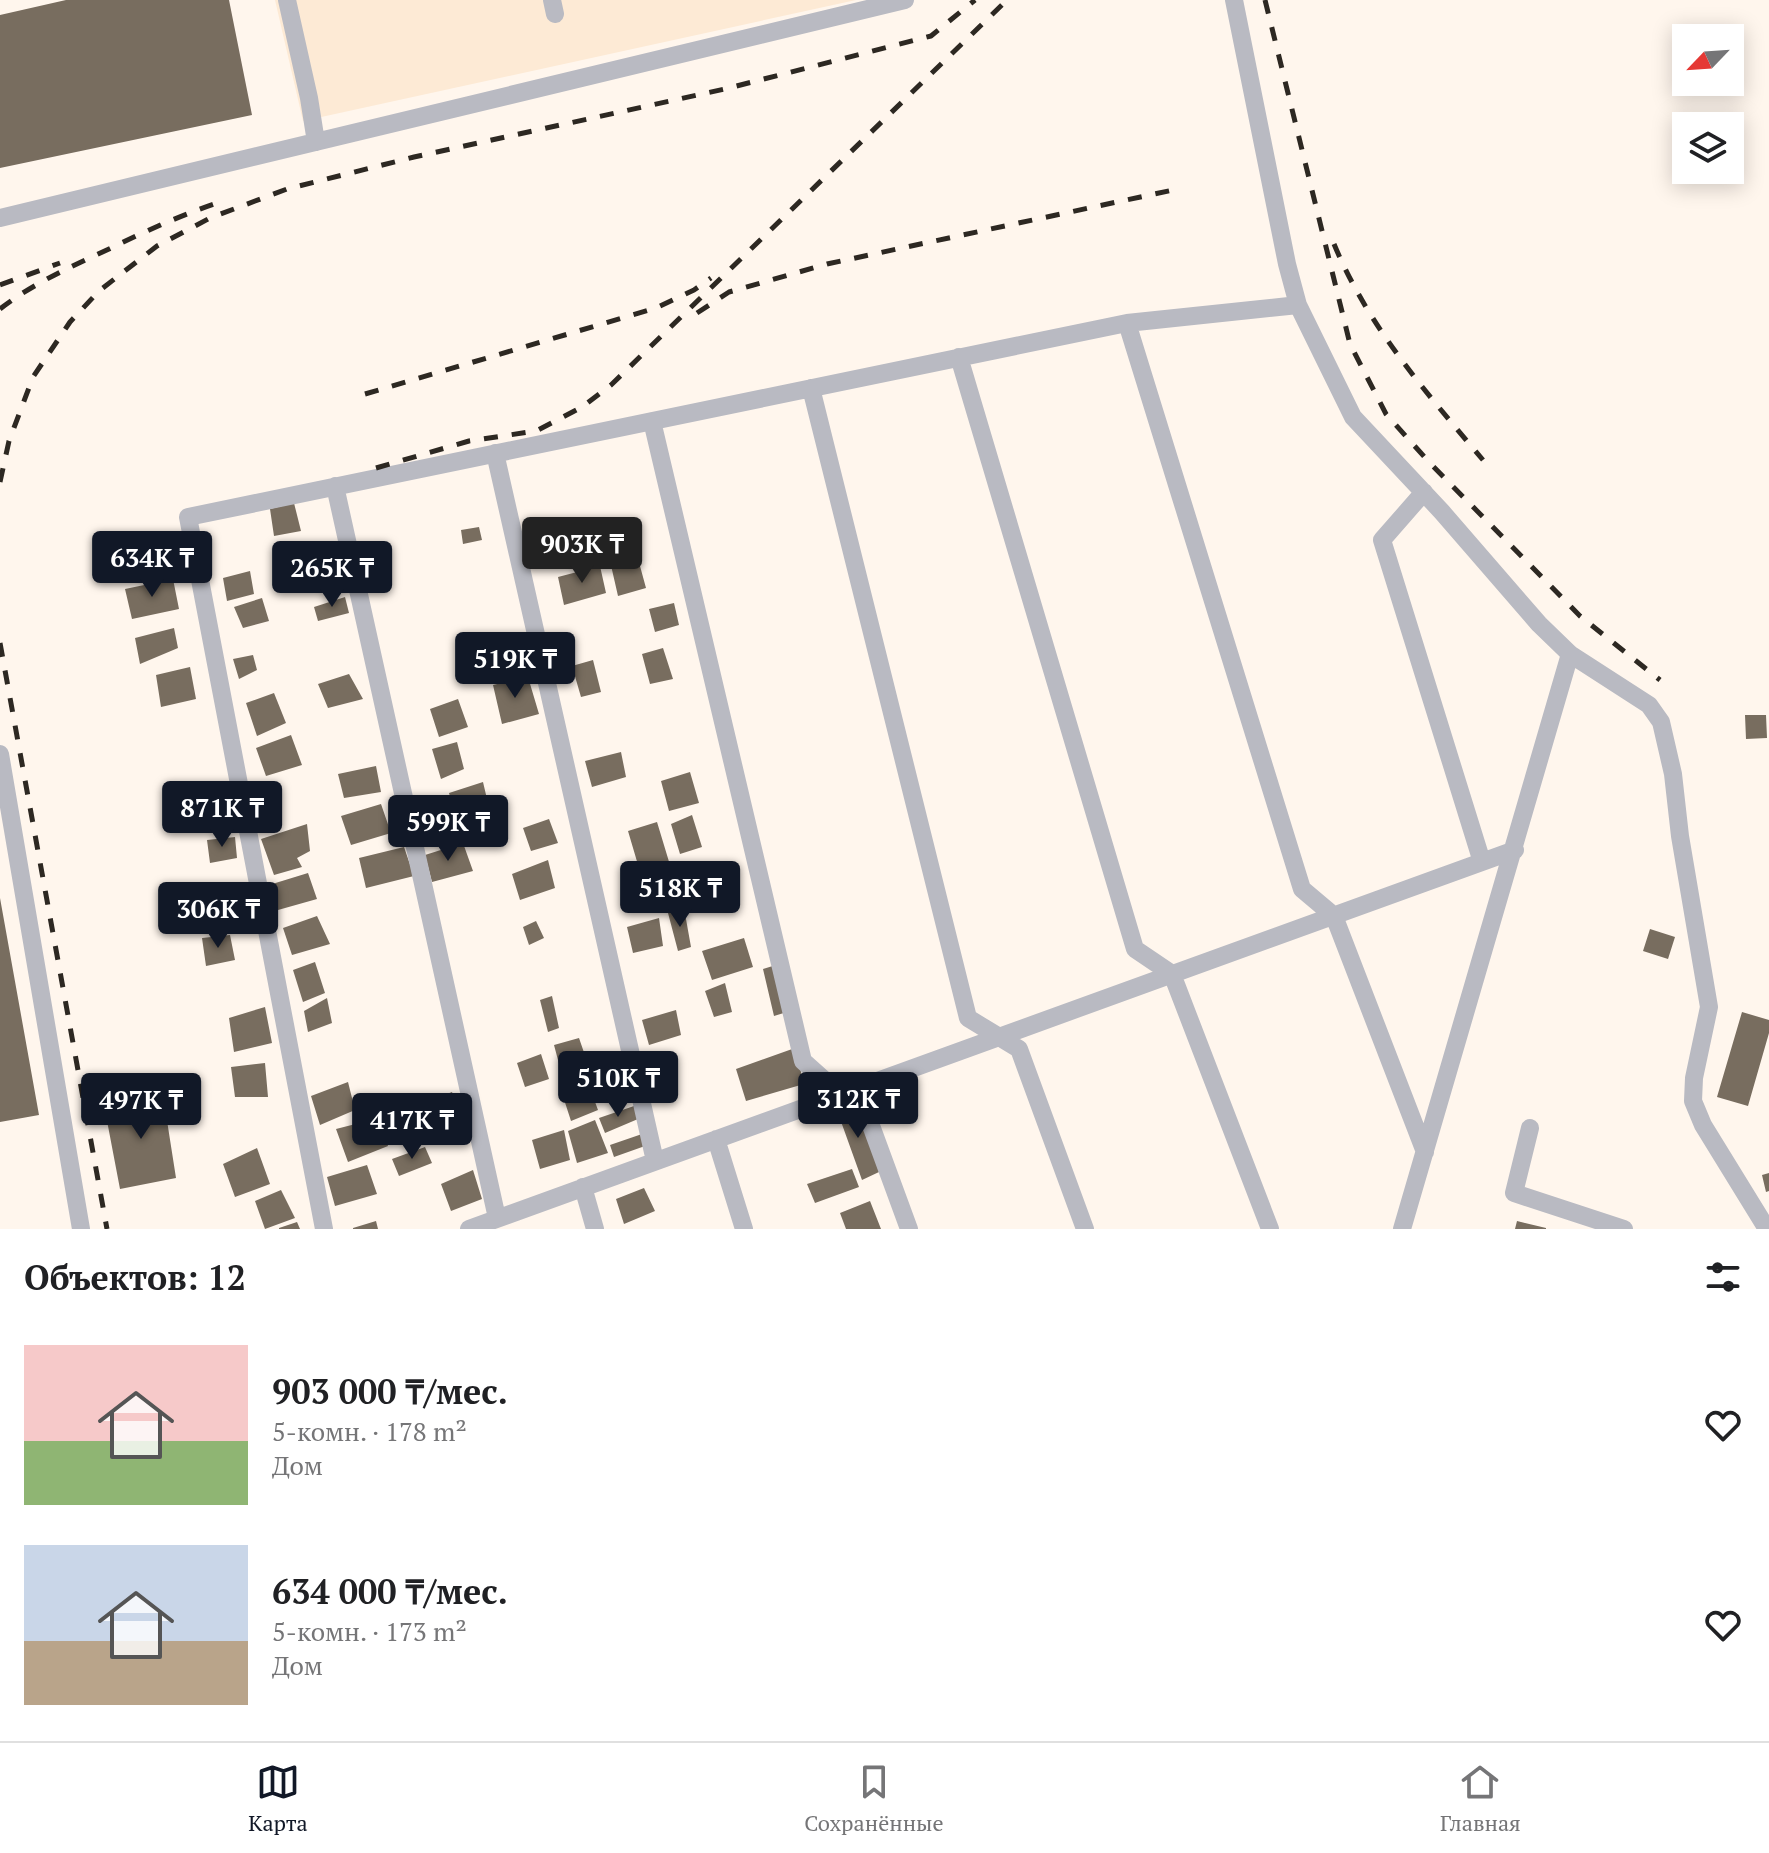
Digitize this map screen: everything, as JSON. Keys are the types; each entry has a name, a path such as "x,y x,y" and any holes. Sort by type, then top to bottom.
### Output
{"street":[{"path":"287,0 316,142"},
{"path":"0,218 905,0"},
{"path":"1234,0 1298,305 1353,417 1424,492 1539,624 1570,654 1649,705 1661,722 1673,774 1680,836 1709,1007 1694,1078 1693,1101 1703,1125 1768,1229"},
{"path":"324,1229 188,517 1127,323 1298,305"},
{"path":"1127,323 1302,889 1334,916 1425,1152"},
{"path":"959,357 1135,949 1172,974 1270,1229"},
{"path":"811,388 968,1018 1019,1049 1085,1229"},
{"path":"652,421 803,1061 869,1120 909,1229"},
{"path":"495,453 655,1161"},
{"path":"335,486 497,1218"},
{"path":"1424,492 1382,540 1482,862"},
{"path":"1402,1229 1570,654"},
{"path":"0,754 81,1229"},
{"path":"469,1229 1515,850"},
{"path":"1530,1128 1514,1193 1624,1229"},
{"path":"716,1139 744,1229"},
{"path":"583,1187 595,1229"}],"shaded area":[{"path":"275,0 856,0 303,121"}],"building":[{"path":"66,0 229,0 252,115 0,168 0,15"},
{"path":"294,503 301,531 274,536 270,509"},
{"path":"479,527 482,540 463,544 461,530"},
{"path":"337,554 341,568 318,576 315,563"},
{"path":"637,555 646,588 618,596 610,561"},
{"path":"600,566 606,593 564,605 558,577"},
{"path":"250,571 254,594 227,601 223,578"},
{"path":"173,579 179,609 132,619 125,589"},
{"path":"345,597 349,613 318,621 314,607"},
{"path":"262,598 269,621 243,628 234,607"},
{"path":"674,603 679,625 655,632 649,609"},
{"path":"174,628 178,648 140,664 135,638"},
{"path":"508,640 517,667 487,674 481,646"},
{"path":"663,648 673,679 650,684 642,654"},
{"path":"253,655 257,670 239,679 233,659"},
{"path":"593,660 601,692 581,697 572,666"},
{"path":"190,667 196,699 161,707 156,675"},
{"path":"349,674 363,699 328,708 318,684"},
{"path":"528,677 539,714 502,724 493,685"},
{"path":"274,693 286,723 257,736 246,703"},
{"path":"458,699 468,727 439,737 430,709"},
{"path":"1745,715 1766,715 1767,738 1746,739"},
{"path":"291,735 302,765 266,776 256,748"},
{"path":"457,742 464,769 441,779 432,749"},
{"path":"621,752 626,777 592,787 585,761"},
{"path":"376,766 381,792 344,798 338,774"},
{"path":"690,772 699,803 669,811 661,781"},
{"path":"483,782 491,816 458,824 449,793"},
{"path":"381,804 391,833 351,845 341,816"},
{"path":"692,815 702,847 680,854 671,824"},
{"path":"549,819 558,843 531,851 523,828"},
{"path":"657,822 670,865 641,875 628,831"},
{"path":"307,824 310,851 297,858 302,867 274,875 261,839"},
{"path":"235,837 237,858 210,863 207,840"},
{"path":"463,843 473,871 432,882 425,855"},
{"path":"404,847 414,876 366,888 359,858"},
{"path":"548,860 555,888 520,900 512,874"},
{"path":"308,873 317,899 278,910 269,885"},
{"path":"236,882 246,923 202,933 193,893"},
{"path":"0,898 39,1115 0,1122"},
{"path":"684,908 691,947 678,951 668,913"},
{"path":"317,916 330,944 292,955 283,928"},
{"path":"659,918 663,946 633,953 627,927"},
{"path":"536,921 544,938 529,945 523,927"},
{"path":"1650,929 1675,937 1668,959 1643,951"},
{"path":"230,935 235,960 206,966 202,938"},
{"path":"744,938 753,967 712,980 702,951"},
{"path":"315,962 325,993 303,1002 293,970"},
{"path":"776,965 787,1012 774,1016 763,969"},
{"path":"725,983 732,1012 714,1017 705,991"},
{"path":"552,996 559,1028 548,1032 540,1000"},
{"path":"327,998 332,1023 308,1032 304,1011"},
{"path":"265,1007 272,1043 234,1052 229,1018"},
{"path":"676,1010 681,1035 649,1045 642,1020"},
{"path":"1742,1012 1769,1020 1769,1033 1748,1106 1717,1097"},
{"path":"579,1038 589,1067 562,1075 554,1045"},
{"path":"795,1048 804,1084 746,1101 736,1069"},
{"path":"541,1054 549,1079 525,1087 517,1063"},
{"path":"265,1063 268,1097 235,1097 231,1067"},
{"path":"587,1080 598,1110 571,1121 560,1087"},
{"path":"348,1082 355,1110 320,1125 311,1096"},
{"path":"452,1092 461,1116 426,1129 419,1105"},
{"path":"163,1095 176,1178 120,1189 104,1105"},
{"path":"843,1100 863,1120 879,1172 862,1180 834,1102"},
{"path":"634,1106 638,1119 605,1133 599,1118"},
{"path":"379,1118 388,1146 348,1162 336,1129"},
{"path":"595,1120 608,1153 577,1163 568,1131"},
{"path":"564,1130 570,1160 540,1169 532,1140"},
{"path":"642,1134 645,1146 614,1157 610,1145"},
{"path":"425,1147 432,1163 399,1176 392,1159"},
{"path":"257,1148 270,1184 235,1197 223,1164"},
{"path":"367,1165 377,1194 335,1206 327,1177"},
{"path":"852,1169 859,1187 815,1203 807,1184"},
{"path":"473,1170 482,1199 451,1211 441,1184"},
{"path":"1769,1173 1769,1191 1766,1192 1762,1175"},
{"path":"644,1188 655,1211 624,1224 616,1199"},
{"path":"281,1190 295,1218 265,1229 255,1201"},
{"path":"870,1201 881,1229 846,1229 840,1213"},
{"path":"376,1221 378,1229 353,1229 353,1228"},
{"path":"1517,1221 1546,1228 1546,1229 1515,1229"},
{"path":"297,1222 300,1229 279,1229 279,1228"}],"railway":[{"path":"0,482 9,441 33,377 70,322 99,291 157,246 210,218 287,189 414,157 725,89 931,36 975,0"},
{"path":"376,468 469,441 536,431 582,407 611,385 1007,0"},
{"path":"1265,0 1350,344 1386,414 1580,616 1660,680"},
{"path":"697,313 729,292 827,264 1173,190"},
{"path":"0,309 25,291 67,269 165,223 223,201"},
{"path":"1334,244 1348,275 1381,331 1483,460"},
{"path":"0,285 60,263"},
{"path":"365,394 656,308 711,278"},
{"path":"0,643 107,1229"}]}
